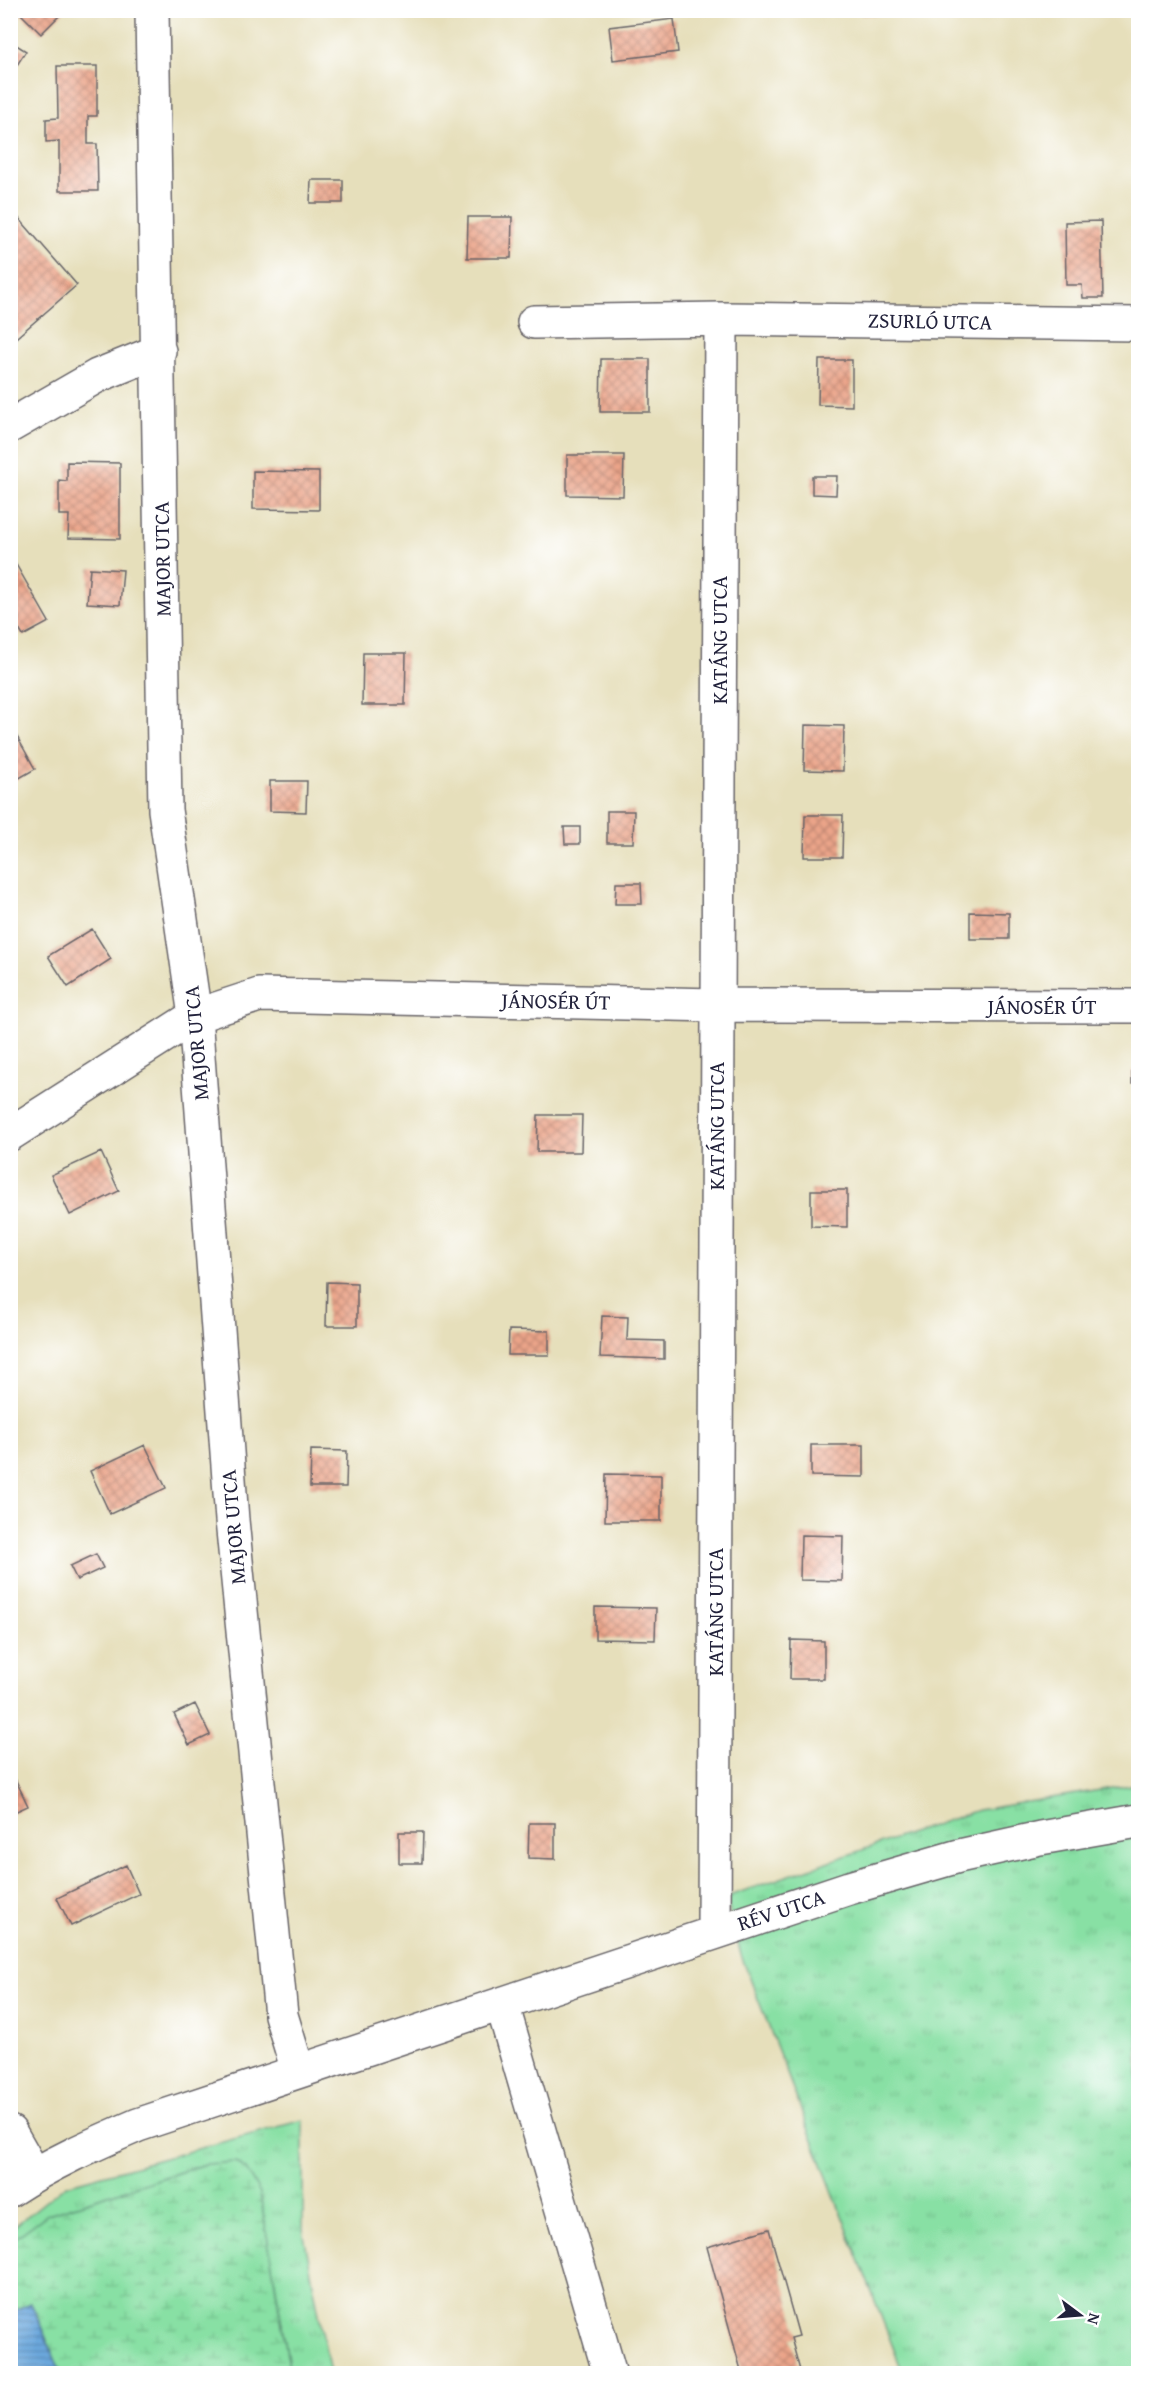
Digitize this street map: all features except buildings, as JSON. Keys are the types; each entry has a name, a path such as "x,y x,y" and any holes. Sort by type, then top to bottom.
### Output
{"street":[{"name":"MAJOR UTCA","path":"152,10 165,810 195,1016 233,1532 281,2014 298,2071"},
{"name":"ZSURLÓ UTCA","path":"534,322 721,319 1138,324"},
{"name":"KATÁNG UTCA","path":"714,1932 716,1005 721,319"},
{"path":"10,426 97,376 159,351"},
{"name":"JÁNOSÉR ÚT","path":"10,1134 195,1016 259,995 716,1005 1138,1006"},
{"name":"RÉV UTCA","path":"22,2182 85,2148 138,2125 849,1888 959,1856 1040,1838 1138,1821"},
{"path":"502,2004 610,2373"},
{"path":"10,2132 22,2182"}],"green space":[{"path":"1138,1784 1138,2373 903,2373 741,1955 726,1897 978,1810"},
{"path":"303,2120 303,2230 330,2373 290,2373 260,2194 206,2164 150,2182 11,2242 11,2229 66,2185"},
{"path":"235,2162 246,2169 260,2194 290,2373 61,2373 31,2303 11,2312 10,2242 48,2214 206,2164"}],"water":[{"path":"31,2303 61,2373 11,2373 11,2312"}]}
